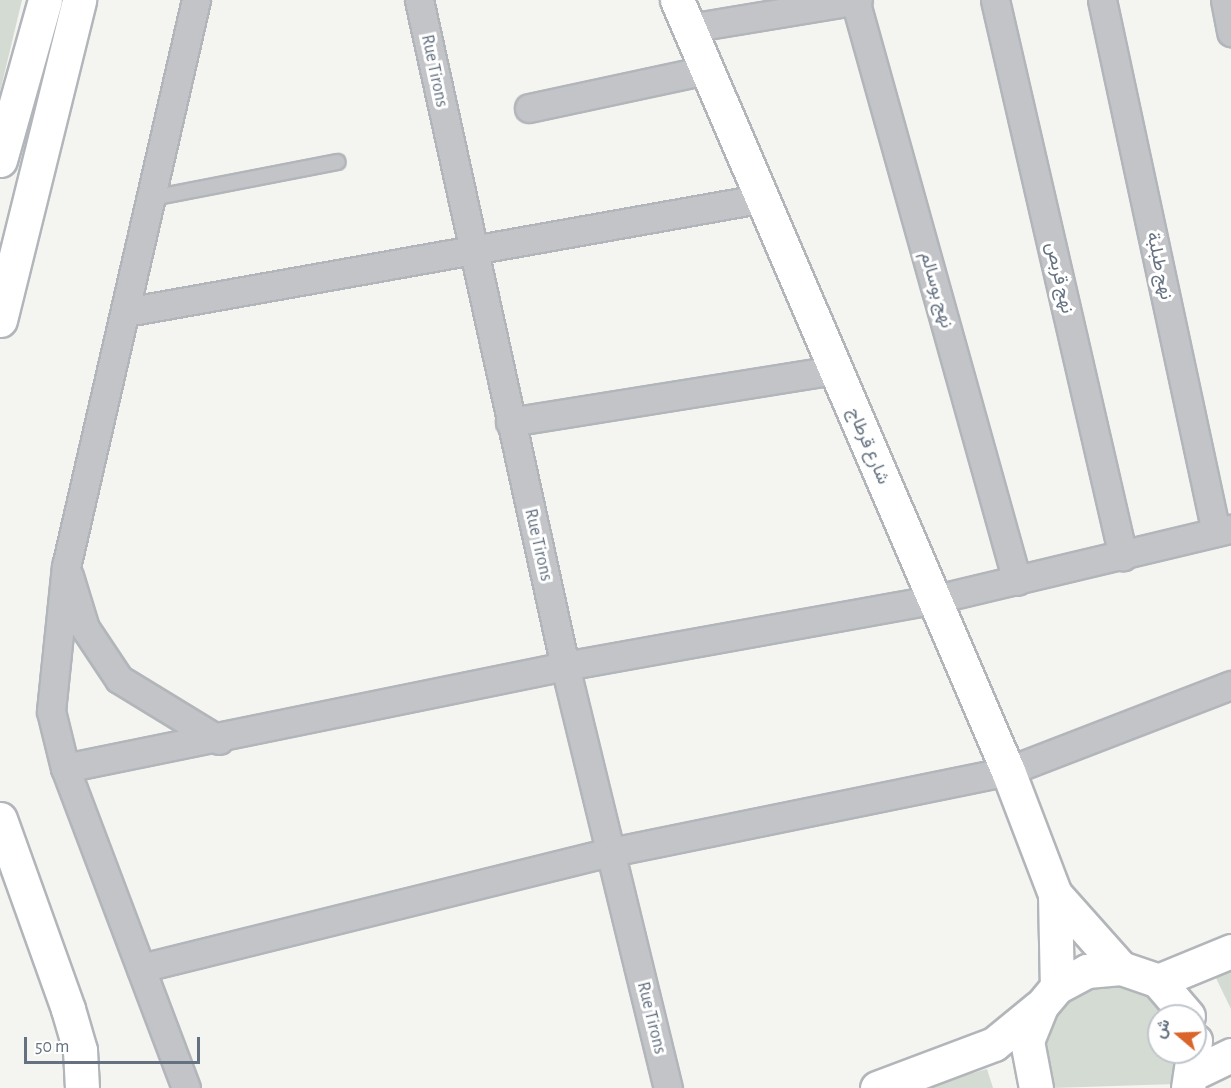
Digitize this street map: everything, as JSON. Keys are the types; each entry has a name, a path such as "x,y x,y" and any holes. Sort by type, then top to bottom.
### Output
{"main road":[{"path":"0,160 45,0"},
{"path":"0,320 80,0"},
{"name":"شارع قرطاج","path":"683,14 764,198 932,600 1008,771 1054,894 1121,968"},
{"path":"0,819 68,1008 80,1050 82,1088"},
{"name":"شارع قرطاج","path":"1049,997 1054,894"},
{"path":"1158,981 1231,951"},
{"path":"877,1088 993,1044 1049,997 1087,971 1121,968 1158,981 1178,1004"},
{"path":"1036,1088 1028,1041 1049,997"},
{"path":"1192,1067 1231,1055"}],"street":[{"path":"186,1088 65,768 51,711 66,567 196,0"},
{"name":"Rue Tirons","path":"419,0 471,250 510,422 566,666 668,1088"},
{"path":"683,14 856,0"},
{"name":"نهج بوسالم","path":"856,0 1017,581"},
{"name":"نهج قربص","path":"995,0 1123,556"},
{"name":"نهج طبلبة","path":"1102,0 1223,531"},
{"path":"1225,0 1231,32"},
{"path":"529,108 707,70"},
{"path":"126,312 764,198"},
{"path":"510,422 836,370"},
{"path":"65,768 219,740 566,666 932,600 1223,531"},
{"path":"66,567 85,628 119,679 219,740"},
{"path":"141,968 611,852 1008,771 1231,685"}],"lane":[{"path":"152,198 338,162"}],"shaded area":[{"path":"0,0 22,0 0,92"},
{"path":"1231,966 1231,1009 1214,974"},
{"path":"1114,986 1140,992 1156,1004 1147,1004 1147,1064 1178,1064 1175,1084 1052,1088 1042,1053 1049,1027 1064,1005 1088,990"},
{"path":"987,1069 993,1088 920,1088"}]}
